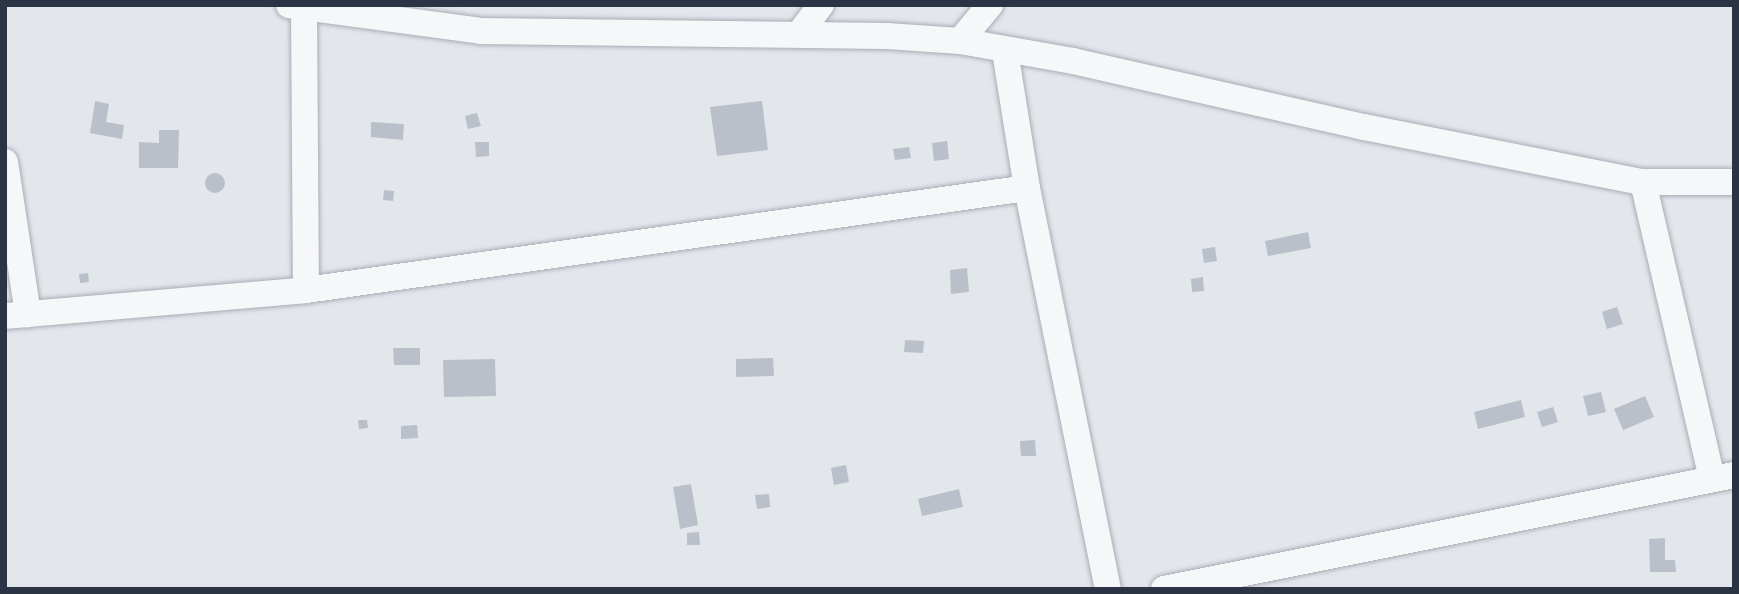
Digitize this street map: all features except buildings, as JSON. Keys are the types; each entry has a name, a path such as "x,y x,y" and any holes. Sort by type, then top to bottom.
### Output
{"street":[{"path":"799,34 821,5"},
{"path":"960,41 990,5"},
{"path":"306,290 297,7 394,12 481,31 799,34 960,41 1073,61 1364,127 1643,182 1734,183"},
{"path":"1005,51 1027,188 1108,589"},
{"path":"5,162 16,315 306,290 1027,188"},
{"path":"1164,589 1723,476 1643,182"}]}
